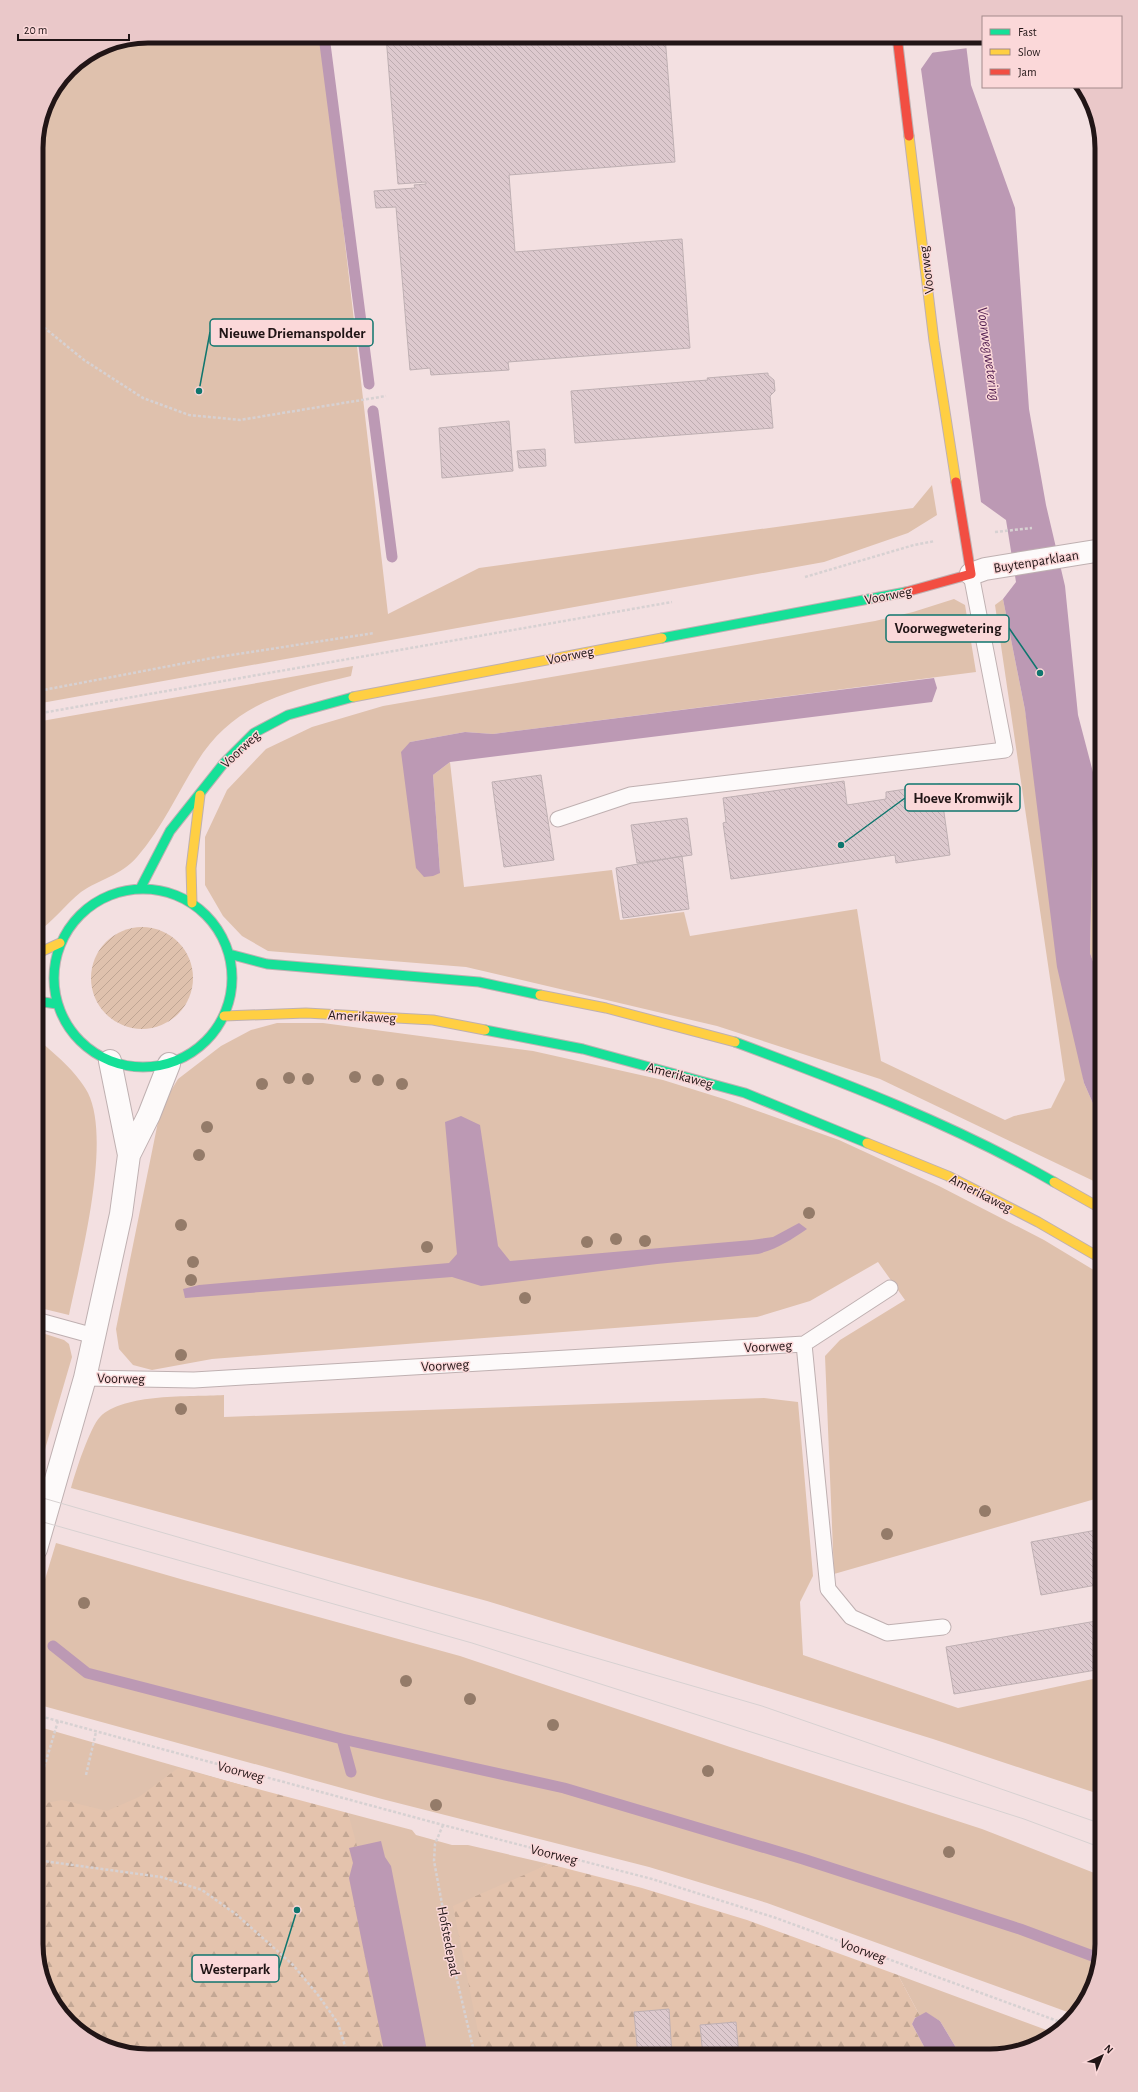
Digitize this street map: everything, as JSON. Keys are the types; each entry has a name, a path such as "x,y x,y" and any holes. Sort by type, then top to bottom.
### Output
{"main road":[{"name":"Voorweg","path":"140,889 170,831 200,795 224,762 254,733 288,715 336,701 924,588 978,572 964,536 934,341 898,43"},
{"name":"Voorweg","path":"192,903 191,868 200,795"},
{"path":"140,889 167,892 192,903 215,926 229,954 232,986 224,1016 214,1033 202,1046 186,1057 169,1064 149,1068 129,1067 110,1062 92,1052 77,1039 65,1023 57,1004 53,984 54,963 60,943 76,918 86,908 112,894 140,889"},
{"path":"43,951 60,943"},
{"path":"229,954 267,964 479,982 606,1008 734,1042 851,1085 949,1127 1039,1173 1095,1205"},
{"path":"43,1002 57,1004"},
{"name":"Amerikaweg","path":"224,1016 306,1013 433,1020 583,1049 745,1093 948,1176 1038,1222 1095,1255"}],"street":[{"name":"Buytenparklaan","path":"978,572 1095,551"},
{"name":"Voorweg","path":"110,1062 129,1155"},
{"name":"Voorweg","path":"43,1525 85,1378 121,1214 129,1155 149,1115 169,1064"}],"lane":[{"name":"Voorweg","path":"558,819 630,795 1005,750 978,572"},
{"name":"Voorweg","path":"85,1378 194,1380 804,1344 890,1288"},
{"path":"43,1322 94,1336"},
{"name":"Voorweg","path":"804,1344 828,1589 851,1618 887,1633 943,1627"}],"path":[{"path":"43,327 84,360 143,398 189,415 240,420 386,396"},
{"path":"992,533 1037,527"},
{"path":"804,577 914,545 964,536"},
{"path":"43,713 680,601"},
{"path":"43,690 212,658 374,633"},
{"name":"Voorweg","path":"43,1717 443,1825 652,1879 776,1918 1060,2022"},
{"path":"43,1771 58,1721"},
{"path":"86,1775 96,1732"},
{"name":"Hofstedepad","path":"443,1825 435,1844 434,1861 453,1963 473,2049"},
{"path":"43,1861 161,1877 202,1890 237,1915 293,1965 318,1995 338,2023 346,2049"}],"shaded area":[{"path":"322,43 388,614 479,568 913,508 932,485 937,515 908,533 824,562 43,703 43,141 51,108 57,96 74,74 90,61 108,51 134,44"},
{"path":"954,599 965,605 976,672 493,734 465,732 410,742 440,873 433,775 450,762 464,887 612,870 620,920 684,912 690,936 857,909 881,1061 1005,1120 1014,1116 1051,1108 1065,1080 995,605 1003,599 1025,710 1084,1083 1095,1108 1095,1182 880,1079 717,1026 466,967 268,951 242,936 223,916 205,885 205,837 227,790 266,749 312,727 383,706 875,621 913,612"},
{"path":"353,666 351,676 305,687 264,702 227,726 211,742 197,762 162,823 137,857 124,869 81,892 43,928 43,721"},
{"path":"1093,826 1095,826 1095,967 1090,953"},
{"path":"142,927 161,931 178,942 189,959 193,978 189,997 178,1014 161,1025 142,1029 123,1025 106,1014 95,997 91,978 95,959 106,942 123,931"},
{"path":"277,1023 323,1023 533,1051 663,1080 724,1099 839,1140 939,1186 1044,1240 1095,1271 1095,1499 834,1574 825,1356 840,1340 905,1300 878,1262 810,1301 757,1317 212,1359 152,1370 133,1365 119,1349 116,1329 161,1107 178,1079 221,1046 251,1030"},
{"path":"43,1044 65,1063 78,1078 88,1093 95,1114 97,1141 92,1202 69,1315 43,1309"},
{"path":"43,1333 64,1340 69,1344 72,1357 43,1456"},
{"path":"224,1395 224,1417 764,1398 798,1402 813,1576 800,1602 803,1655 958,1708 1095,1679 1095,1793 933,1739 487,1601 71,1488 87,1440 100,1417 111,1409 124,1404 141,1400"},
{"path":"56,1543 460,1656 730,1747 982,1829 1095,1873 1095,1944 1094,1958 1089,1978 1084,1990 1069,2013 767,1903 649,1867 382,1799 43,1706 43,1586"},
{"path":"43,1728 349,1816 348,1813 412,1830 416,1835 452,1845 468,1845 549,1864 537,1870 549,2049 141,2049 114,2043 102,2038 84,2027 65,2008 51,1984 45,1964 43,1951"},
{"path":"898,1975 1048,2031 1030,2041 1010,2047 990,2049 957,2049 940,2021 926,2013 920,2016"}],"green space":[{"path":"178,1768 348,1813 357,1846 350,1848 353,1863 349,1878 384,2049 141,2049 128,2047 102,2038 84,2027 74,2018 65,2008 51,1984 43,1951 43,1804 62,1800 107,1811 139,1797"},
{"path":"549,1864 642,1888 747,1920 898,1975 920,2016 915,2018 912,2024 925,2049 482,2049 453,1906"}],"water":[{"path":"949,43 966,43 971,85 1015,208 1029,409 1046,505 1065,586 1078,715 1094,776 1090,953 1095,967 1095,1108 1084,1083 1057,967 1025,710 1003,599 1016,582 1006,520 981,502 921,69 935,49"},
{"path":"934,678 937,688 932,702 450,762 433,775 440,873 433,876 424,877 416,868 401,752 410,742 465,732 493,734"},
{"path":"461,1116 480,1125 498,1246 510,1261 752,1240 773,1237 799,1223 807,1229 784,1244 758,1254 657,1264 481,1286 452,1277 185,1298 183,1289 199,1285 449,1263 457,1254 445,1122"},
{"path":"381,1841 385,1857 391,1866 427,2049 384,2049 349,1878 353,1863 349,1848"},
{"path":"926,2012 940,2021 957,2049 925,2049 912,2024 915,2018"}],"pier":[{"path":"932,43 968,43 968,48 930,53 933,49"}],"building":[{"path":"387,43 666,43 675,162 509,175 515,252 682,239 690,348 508,362 509,370 431,375 430,368 410,370 396,207 376,208 374,191 415,188 414,185 426,184 426,182 398,184"},
{"path":"768,373 768,375 774,380 775,391 770,396 773,428 575,443 571,391 708,380 707,378"},
{"path":"509,421 513,471 442,478 439,428"},
{"path":"545,449 546,466 519,468 517,451"},
{"path":"541,775 554,860 504,867 492,782"},
{"path":"844,781 847,805 886,799 886,792 940,784 950,855 896,863 895,855 731,879 723,823 726,822 723,798"},
{"path":"687,818 692,855 637,863 631,825"},
{"path":"682,856 689,909 623,918 616,868"},
{"path":"1095,1530 1095,1585 1041,1595 1031,1542"},
{"path":"1095,1621 1095,1670 954,1694 946,1647"},
{"path":"669,2009 672,2049 637,2049 634,2012"},
{"path":"736,2022 738,2049 702,2049 700,2025"}],"waterway":[{"path":"325,43 369,384"},
{"path":"373,411 392,557"},
{"path":"53,1646 87,1673 342,1739 564,1788 803,1859 1020,1929 1094,1957"},
{"path":"342,1739 351,1772"}],"tram line":[{"path":"43,1498 762,1706 1095,1822"},
{"path":"43,1522 472,1643 1024,1819 1095,1845"}],"traffic: fast":[{"path":"662,638 906,592"},
{"path":"140,889 170,831 224,763 254,733 288,715 353,697"},
{"path":"152,889 177,895 185,899 200,909 212,921 226,944 231,961 232,978 231,995 226,1012 212,1035 200,1047 177,1061 160,1066 134,1067 109,1061 101,1057 86,1047 74,1035 60,1012 55,995 54,969 60,944 64,936 74,921 86,909 109,895 126,890 152,889"},
{"path":"229,954 267,964 479,982 540,995"},
{"path":"43,1002 57,1004"},
{"path":"485,1030 583,1049 745,1093 867,1143"},
{"path":"735,1042 858,1089 938,1123 977,1141 1054,1182"}],"traffic: slow":[{"path":"909,136 934,341 956,482"},
{"path":"353,697 662,638"},
{"path":"192,903 191,868 200,795"},
{"path":"43,951 60,943"},
{"path":"540,995 606,1008 735,1042"},
{"path":"224,1016 306,1013 433,1020 485,1030"},
{"path":"867,1143 948,1176 1038,1222 1095,1255"},
{"path":"1054,1182 1095,1205"}],"traffic: jam":[{"path":"898,43 909,136"},
{"path":"906,592 971,574 956,482"}],"place":[{"name":"Nieuwe Driemanspolder","path":"199,391"},
{"name":"Voorwegwetering","path":"1040,673"},
{"name":"Hoeve Kromwijk","path":"841,845"},
{"name":"Westerpark","path":"297,1910"}]}
